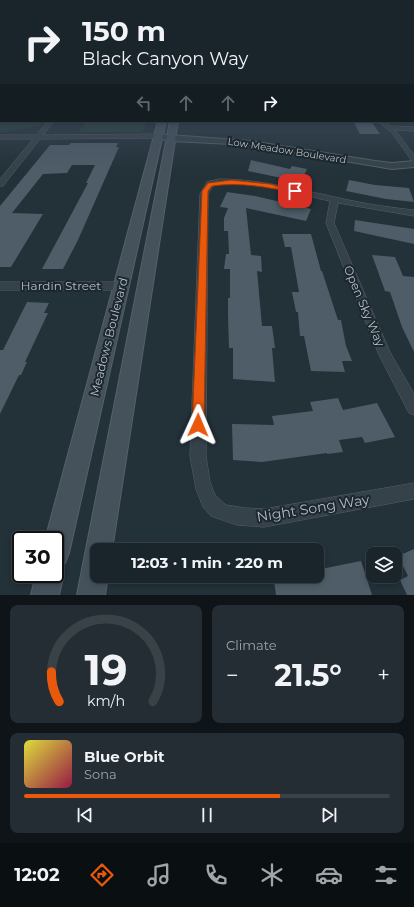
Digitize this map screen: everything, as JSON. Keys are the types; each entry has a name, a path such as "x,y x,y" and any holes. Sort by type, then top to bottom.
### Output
{"main road":[{"name":"Meadows Boulevard","path":"61,531 122,286 167,132 173,122"},
{"name":"Meadows Boulevard","path":"100,543 167,132"},
{"path":"45,595 48,583"},
{"path":"91,595 93,583"}],"street":[{"path":"0,184 50,122"},
{"path":"382,122 390,128 414,162"},
{"path":"390,128 414,129"},
{"name":"Low Meadow Boulevard","path":"0,137 167,132 235,141 369,164 392,166 414,162"},
{"name":"Night Song Way","path":"334,200 270,186 231,181 210,184 205,191 198,456 200,471 207,495 214,507 248,518 264,518 414,491"},
{"path":"334,200 385,210 414,213"},
{"name":"Open Sky Way","path":"334,200 330,224 385,355 414,408"},
{"name":"Hardin Street","path":"0,286 122,286"}],"green space":[{"path":"5,122 43,122 41,125 0,133 0,125"},
{"path":"85,122 145,122 145,129 139,132 79,132"}],"building":[{"path":"354,122 372,122 380,134 360,134"},
{"path":"71,143 118,143 116,147 119,147 78,240 63,269 42,269 88,183 86,183 95,165 72,165 67,173 43,174 12,213 43,214 11,267 0,267 0,206 50,145 69,145"},
{"path":"251,160 290,169 292,166 307,169 301,182 248,171"},
{"path":"349,180 375,185 409,188 414,202 386,199 346,191"},
{"path":"227,192 255,196 311,209 306,221 246,208 251,255 261,256 262,272 257,271 262,326 272,326 275,348 272,348 275,382 233,379 233,348 229,348 228,315 228,298 230,298 230,269 224,269 226,254 229,254 228,231 224,231 224,218 228,208 220,207"},
{"path":"355,220 414,229 414,244 354,231"},
{"path":"282,234 311,234 321,271 338,320 341,320 346,346 352,361 342,361 345,372 311,371 304,336 300,336 298,312 296,312 292,292 299,292 291,247 285,247"},
{"path":"372,255 395,257 403,276 414,277 414,352 402,327 390,292 385,291"},
{"path":"27,302 49,303 44,313 48,313 25,362 27,362 21,375 19,375 0,414 0,350 3,350"},
{"path":"338,398 343,410 377,403 395,437 365,443 362,437 339,440 343,452 262,462 233,460 232,424 274,425 272,416 313,411 310,402"},
{"path":"414,549 414,595 407,595 401,583 402,579 408,576 402,564 402,554"},
{"path":"361,561 366,576 366,583 368,583 372,595 276,595 274,583 324,583 324,568"}],"route":[{"path":"198,425 205,191 210,184 224,181 270,186 295,191"}]}
